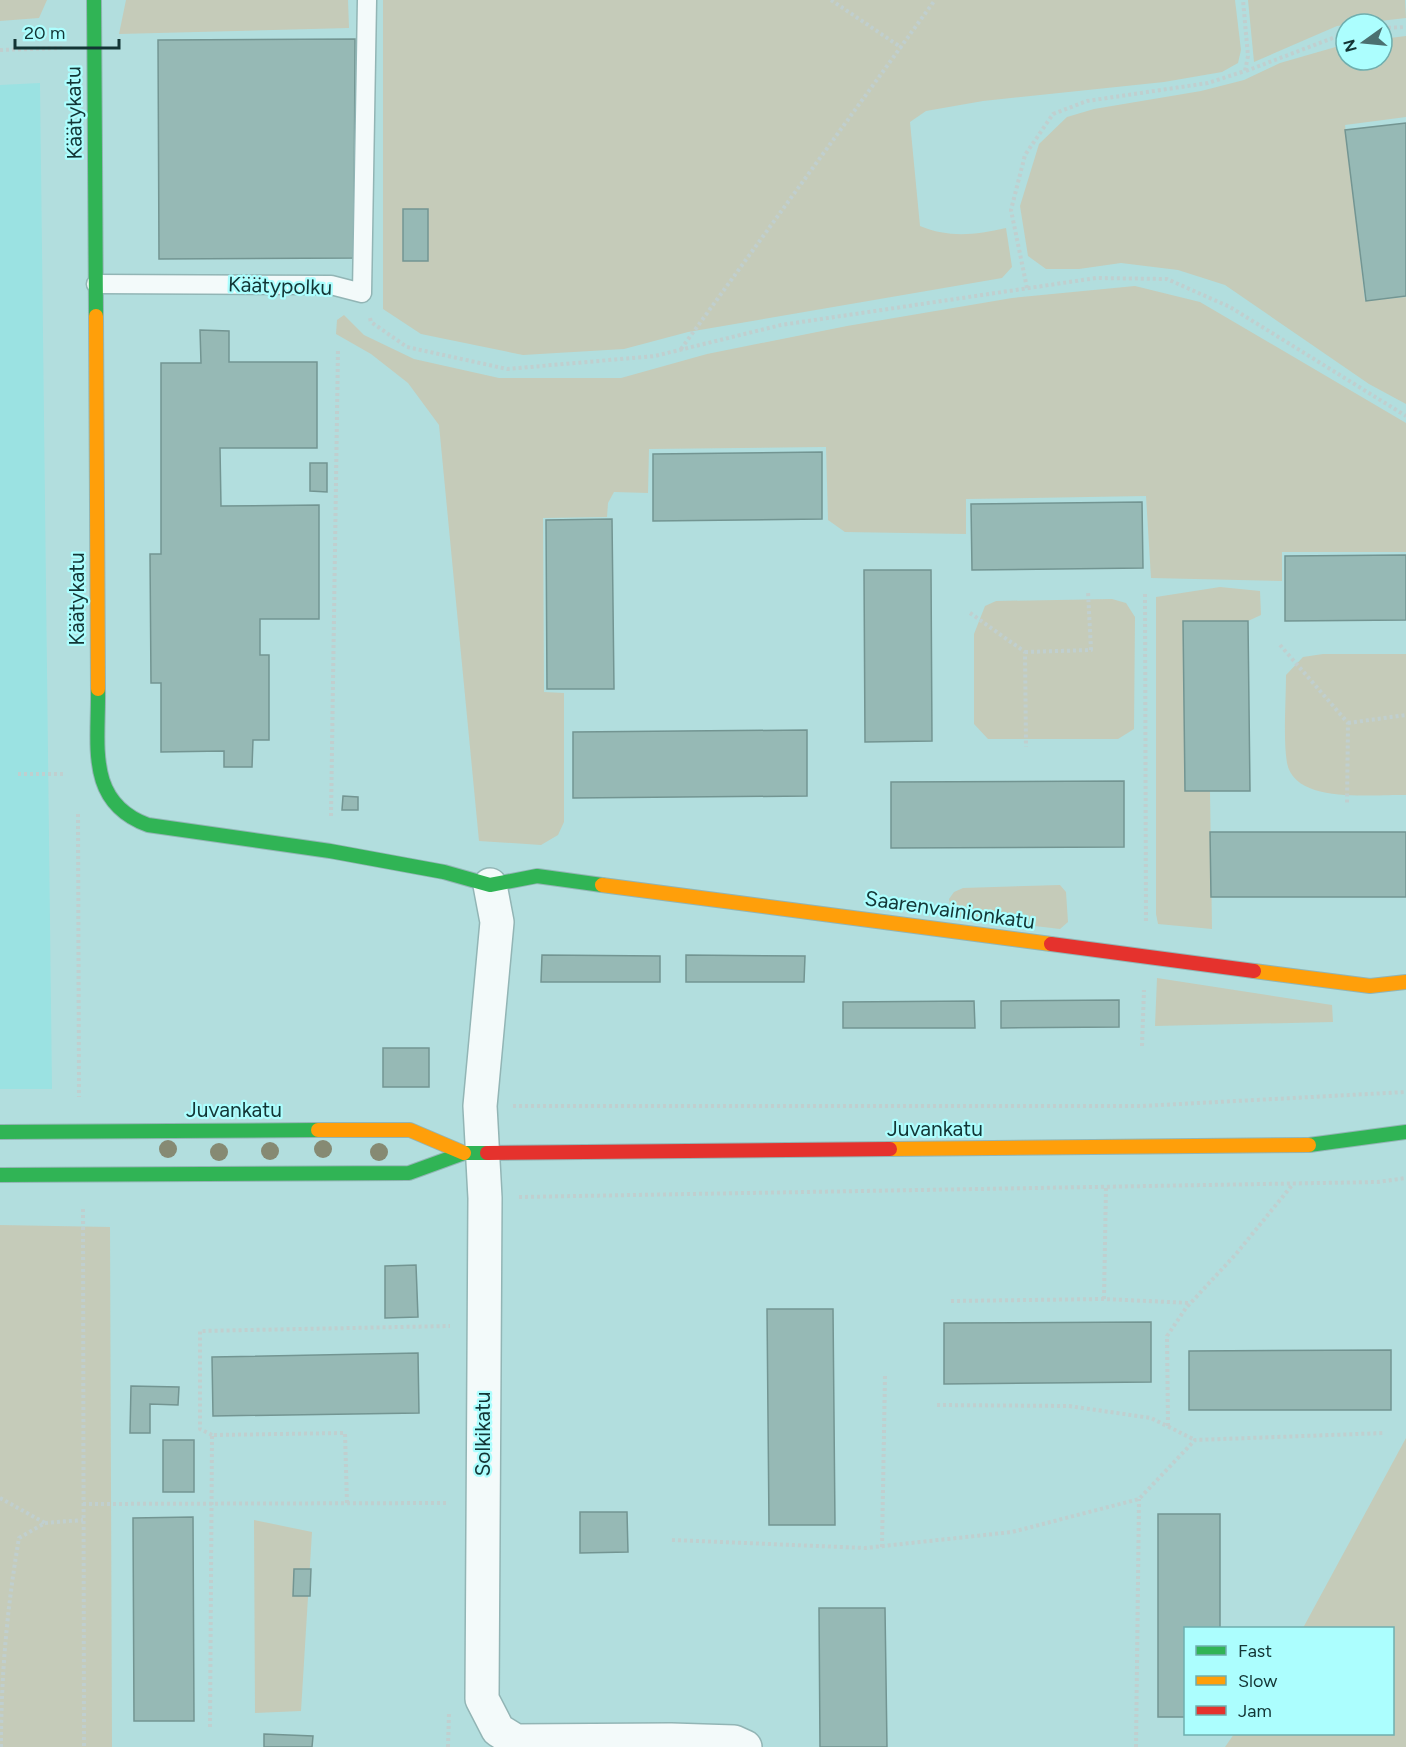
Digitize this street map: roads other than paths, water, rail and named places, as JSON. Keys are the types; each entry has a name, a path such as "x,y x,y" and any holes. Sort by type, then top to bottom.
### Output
{"street":[{"name":"Käätykatu","path":"94,0 99,775 113,806 127,818 148,825 330,851 444,872 490,885"},
{"name":"Saarenvainionkatu","path":"490,885 537,876 1370,986 1406,982"},
{"name":"Solkikatu","path":"490,885 497,922 480,1106 473,1153 485,1197 482,1700 498,1730 516,1741 670,1740 734,1742 745,1747"},
{"name":"Juvankatu","path":"0,1132 410,1130 473,1153"},
{"name":"Juvankatu","path":"0,1175 409,1173 473,1153 1303,1145 1406,1132"}],"lane":[{"name":"Käätypolku","path":"96,284 331,285 362,293 367,0"}]}
